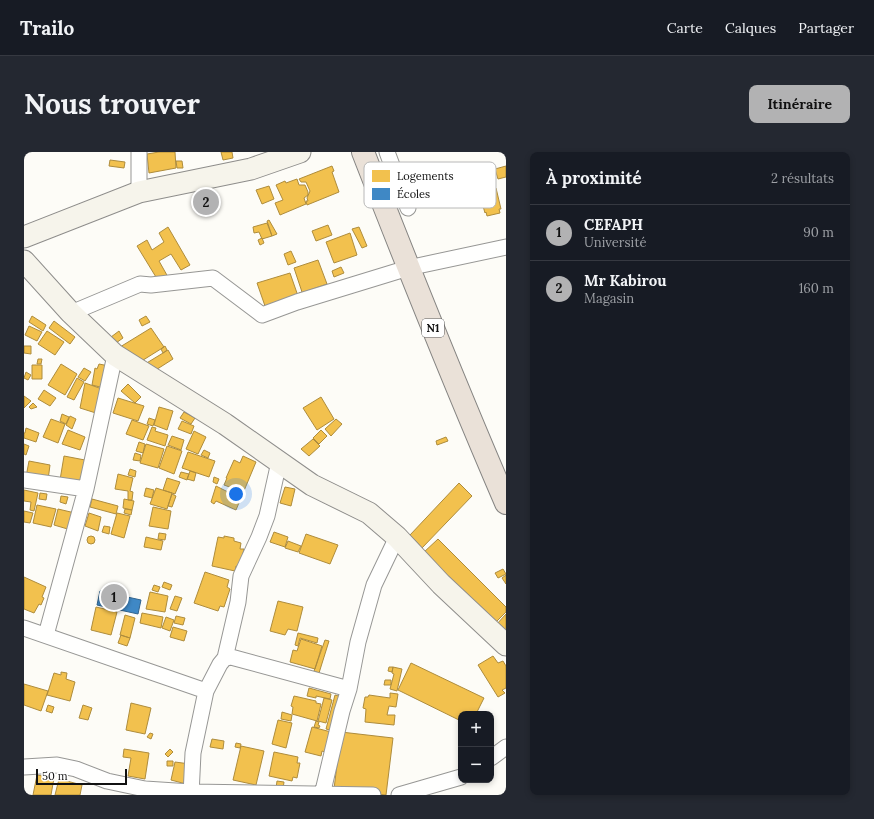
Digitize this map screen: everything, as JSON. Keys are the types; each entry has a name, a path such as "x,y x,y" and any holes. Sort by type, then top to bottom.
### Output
{"highway":[{"name":"N1","path":"363,152 367,162"},
{"name":"N1","path":"385,208 477,436 506,503"}],"street":[{"path":"139,152 139,192"},
{"path":"24,237 139,192 251,170 300,152"},
{"path":"387,152 391,162"},
{"path":"71,314 140,284 151,285 213,278 262,316 297,302 408,268 506,247"},
{"path":"24,261 71,314 115,355 225,424 312,485 369,513 396,537 440,584 506,645"},
{"path":"46,635 86,489 115,355"},
{"path":"191,794 193,753 206,691 220,664 225,658 238,602 241,576 267,516 279,462"},
{"path":"24,480 86,489"},
{"path":"322,794 342,711 349,689 358,642 374,585 396,537"},
{"path":"24,628 206,691"},
{"path":"225,658 231,657 349,689"},
{"path":"494,756 506,747"},
{"path":"24,768 57,765 76,768 107,781 145,789 191,794 373,795"},
{"path":"399,795 458,778"}],"building: Logements":[{"path":"175,152 176,168 149,173 147,154"},
{"path":"221,152 232,152 233,158 223,160"},
{"path":"110,160 125,162 124,168 109,166"},
{"path":"176,161 182,161 183,168 177,168"},
{"path":"332,166 334,171 332,172 339,192 307,205 306,201 308,201 307,198 310,191 306,182 301,182 299,179"},
{"path":"506,166 506,177 498,179 496,169"},
{"path":"297,179 299,185 305,185 308,192 308,195 304,198 306,204 280,215 275,203 283,200 276,185 285,181 286,183"},
{"path":"269,186 274,199 262,204 256,190"},
{"path":"496,188 501,209 499,209 500,213 487,216 486,212 485,213 484,208 496,208"},
{"path":"269,220 277,234 272,236 267,221"},
{"path":"267,223 272,236 262,239 259,232 254,233 253,227"},
{"path":"328,225 332,235 316,241 312,231"},
{"path":"168,227 190,265 181,270 171,254 159,261 168,277 159,282 137,246 147,240 152,250 164,242 159,233"},
{"path":"359,227 367,246 362,248 352,229"},
{"path":"350,233 357,255 334,263 326,242"},
{"path":"262,238 264,243 260,245 258,240"},
{"path":"291,251 296,262 288,265 284,254"},
{"path":"318,260 327,284 304,292 300,296 299,293 302,292 294,268"},
{"path":"341,267 344,273 334,277 332,271"},
{"path":"290,273 298,296 265,306 257,283"},
{"path":"32,316 46,325 43,331 29,322"},
{"path":"146,316 150,322 142,326 139,320"},
{"path":"54,321 75,337 70,344 49,328"},
{"path":"29,326 42,332 37,341 25,335"},
{"path":"151,328 164,347 140,362 120,347"},
{"path":"47,331 64,342 55,355 38,344"},
{"path":"119,331 123,338 116,343 111,337"},
{"path":"24,346 31,346 31,354 24,353"},
{"path":"165,346 167,350 163,353 161,349"},
{"path":"168,350 173,359 151,373 145,364"},
{"path":"38,359 42,359 41,364 37,364"},
{"path":"61,364 77,374 65,395 48,385"},
{"path":"99,364 109,366 104,388 92,385 95,368 97,369"},
{"path":"32,365 42,365 42,379 32,379"},
{"path":"84,368 91,372 85,381 78,377"},
{"path":"26,372 31,375 28,380 24,378"},
{"path":"77,378 84,382 74,400 67,397"},
{"path":"85,383 105,390 99,414 80,408"},
{"path":"128,384 141,397 135,403 121,391"},
{"path":"44,390 56,398 50,406 38,399"},
{"path":"24,396 31,401 24,408"},
{"path":"321,397 334,419 317,430 303,408"},
{"path":"118,398 144,406 138,421 113,413"},
{"path":"33,403 37,407 31,409 29,407"},
{"path":"159,407 173,411 167,430 154,425"},
{"path":"184,412 195,418 191,424 180,418"},
{"path":"62,414 69,417 66,424 60,421"},
{"path":"70,416 76,419 72,429 66,425"},
{"path":"149,418 155,420 153,426 147,424"},
{"path":"51,419 65,424 58,443 43,437"},
{"path":"336,419 342,424 331,436 325,429"},
{"path":"132,420 149,426 143,440 126,434"},
{"path":"182,421 194,426 191,434 178,429"},
{"path":"152,427 156,428 155,431 168,435 165,446 147,440"},
{"path":"26,428 39,433 36,442 24,438"},
{"path":"68,430 85,437 80,450 62,444"},
{"path":"321,430 327,436 319,444 313,438"},
{"path":"194,431 206,437 198,454 186,449"},
{"path":"172,436 184,440 181,450 168,445"},
{"path":"446,437 448,441 437,445 436,441"},
{"path":"313,439 320,446 309,456 301,449"},
{"path":"139,442 145,444 143,453 136,451"},
{"path":"24,444 29,446 26,455 24,454"},
{"path":"146,444 164,449 158,468 140,463"},
{"path":"167,446 182,451 174,474 159,468"},
{"path":"204,450 210,453 208,458 201,455"},
{"path":"188,452 215,461 209,477 182,468"},
{"path":"135,453 141,455 140,461 133,460"},
{"path":"64,456 85,460 81,483 60,480"},
{"path":"243,456 256,462 236,510 216,501 214,504 211,502 216,486 232,494 235,489 224,485 226,478 234,460 240,463"},
{"path":"29,461 50,465 48,480 26,477"},
{"path":"130,469 136,471 135,477 128,475"},
{"path":"190,471 196,473 194,481 187,479"},
{"path":"181,472 189,474 187,480 179,477"},
{"path":"118,474 133,478 130,491 133,492 132,500 128,500 128,491 115,489"},
{"path":"214,477 219,479 217,484 213,482"},
{"path":"167,478 180,482 175,494 163,490"},
{"path":"459,483 472,496 422,548 410,535"},
{"path":"285,487 295,489 291,506 280,503"},
{"path":"146,488 154,490 152,498 144,496"},
{"path":"156,488 172,493 167,509 150,504"},
{"path":"24,490 38,493 34,511 30,510 31,502 24,501"},
{"path":"40,493 47,494 46,500 39,499"},
{"path":"172,494 176,496 172,507 168,506"},
{"path":"61,496 68,497 66,504 60,502"},
{"path":"92,499 118,506 116,514 90,507"},
{"path":"124,499 134,501 132,510 123,508"},
{"path":"37,505 56,509 51,527 33,523"},
{"path":"153,507 171,511 168,529 149,526"},
{"path":"58,509 75,513 71,530 54,525"},
{"path":"125,509 132,510 131,515 124,513"},
{"path":"24,511 33,513 30,523 24,522"},
{"path":"89,513 101,517 98,531 85,526"},
{"path":"117,513 130,516 124,538 111,534"},
{"path":"104,526 110,527 109,534 102,532"},
{"path":"274,532 288,537 285,547 270,542"},
{"path":"159,533 166,534 165,540 158,539"},
{"path":"306,534 338,545 330,564 299,553"},
{"path":"91,536 94,537 94,543 91,544 88,543 87,540 88,537"},
{"path":"224,536 234,538 234,541 241,543 240,549 244,549 240,567 236,566 235,571 212,566 218,537 224,538"},
{"path":"146,537 163,541 161,550 144,547"},
{"path":"438,539 506,607 506,612 495,623 423,553"},
{"path":"288,541 301,546 298,552 285,548"},
{"path":"503,569 506,574 498,578 495,573"},
{"path":"205,572 229,580 227,587 230,589 224,607 220,606 218,611 194,603"},
{"path":"506,575 506,584 502,578"},
{"path":"24,577 46,587 41,605 39,604 34,613 24,609"},
{"path":"164,582 172,585 170,590 162,587"},
{"path":"154,585 160,587 158,592 152,590"},
{"path":"150,592 168,596 165,612 146,609"},
{"path":"175,596 182,598 177,611 170,609"},
{"path":"278,601 303,607 297,631 288,629 285,635 270,631"},
{"path":"96,607 117,612 111,635 91,630"},
{"path":"142,613 163,617 161,628 140,623"},
{"path":"506,614 506,634 496,625"},
{"path":"125,615 135,618 130,638 120,635"},
{"path":"176,616 185,618 183,625 174,623"},
{"path":"166,617 174,620 170,631 162,628"},
{"path":"173,627 187,631 184,641 170,637"},
{"path":"298,633 318,638 317,643 300,638 298,646 295,645"},
{"path":"121,635 130,638 127,646 118,643"},
{"path":"301,639 322,646 315,669 290,662 293,650 297,651"},
{"path":"325,640 329,641 319,673 314,671"},
{"path":"493,656 498,663 503,661 506,666 506,688 502,690 505,693 498,697 478,665"},
{"path":"411,663 484,698 478,711 458,711 458,720 398,690"},
{"path":"389,667 393,667 392,672 388,671"},
{"path":"393,667 402,669 397,691 390,689 394,674 392,673"},
{"path":"61,672 67,673 66,679 75,682 70,701 47,695 54,673 61,675"},
{"path":"385,680 391,680 391,685 384,685"},
{"path":"24,684 48,691 41,711 24,705"},
{"path":"309,688 331,694 330,699 307,696"},
{"path":"390,693 398,694 396,707 389,706 387,715 395,715 394,725 365,722 366,709 363,708 365,697 368,697 369,695 390,698"},
{"path":"335,695 342,697 334,731 326,729"},
{"path":"294,696 316,701 316,703 321,704 317,721 292,714 293,707 291,706"},
{"path":"324,698 332,700 326,723 318,721"},
{"path":"131,703 151,708 145,734 126,730"},
{"path":"48,705 54,707 52,713 46,711"},
{"path":"83,705 92,708 88,720 79,718"},
{"path":"282,712 292,715 291,721 281,719"},
{"path":"278,720 292,723 286,748 272,744"},
{"path":"316,721 319,722 319,728 314,727"},
{"path":"312,727 331,732 325,752 322,751 321,756 305,752"},
{"path":"341,732 393,738 386,795 334,789"},
{"path":"150,733 153,734 151,739 147,737"},
{"path":"212,739 224,741 223,749 210,747"},
{"path":"236,743 241,744 240,748 235,747"},
{"path":"241,746 264,751 256,785 233,780"},
{"path":"124,749 149,753 145,779 128,776 131,758 123,757"},
{"path":"170,749 173,752 168,757 165,754"},
{"path":"274,752 298,757 297,763 300,763 297,778 293,777 292,781 269,776"},
{"path":"167,761 173,761 173,766 167,766"},
{"path":"175,762 190,764 186,784 171,780"},
{"path":"37,775 54,778 51,795 33,795"},
{"path":"59,779 82,785 80,795 55,795"},
{"path":"277,781 284,782 283,789 276,788"}],"building: Écoles":[{"path":"100,591 141,600 138,614 97,605"}],"place":[{"name":"Mr Kabirou","path":"206,202"},
{"name":"CEFAPH","path":"114,597"}]}
